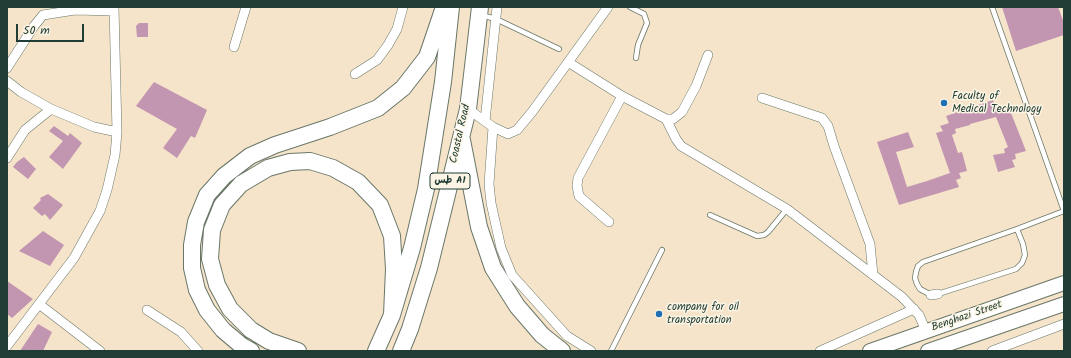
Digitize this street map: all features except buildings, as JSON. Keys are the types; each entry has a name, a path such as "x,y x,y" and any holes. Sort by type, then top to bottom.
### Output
{"highway":[{"path":"250,351 223,330 207,310 197,290 192,268 192,245 196,222 207,196 224,176 250,156 275,145 330,127 378,108 403,88 427,57 444,7"},
{"path":"376,351 392,315 412,248 426,189 442,89 451,7"},
{"name":"Coastal Road","path":"401,351 410,329 429,268 462,136 468,109 480,11"},
{"path":"462,136 479,227 493,268 517,306 542,335 562,351"},
{"path":"294,350 269,341 251,330 230,309 217,285 210,259 212,230 222,205 241,184 268,168 290,162 310,161 334,168 358,182 380,205 392,236 394,269 392,315"}],"main road":[{"name":"Benghazi Street","path":"870,351 1064,283"},
{"path":"1027,296 1034,314"},
{"name":"Benghazi Street","path":"928,351 950,346 1064,304"}],"street":[{"path":"234,47 246,7"},
{"path":"355,74 377,60 388,45 397,29 403,7"},
{"path":"485,121 497,7"},
{"path":"468,109 493,127 508,134 517,130 608,7"},
{"path":"7,68 34,26 43,15 75,10 114,9 118,132 107,190 100,211 74,258 7,346"},
{"path":"568,62 622,96 666,119 673,119 682,112 696,86 708,55"},
{"path":"7,81 21,92 51,109 94,126 118,132"},
{"path":"609,222 579,196 577,186 578,178 622,96"},
{"path":"762,98 822,118 828,126 870,244 873,275"},
{"path":"7,158 25,130 51,109"},
{"path":"666,119 681,146 787,209 902,297 919,315 926,331"},
{"path":"493,127 489,184 491,203 501,248 512,275 567,336 591,351"},
{"path":"39,304 100,351"},
{"path":"820,351 914,309"},
{"path":"148,310 181,332 198,351"},
{"path":"992,351 1064,324"}],"lane":[{"path":"630,7 644,14 647,23 638,45 636,58"},
{"path":"992,7 1064,211 923,262 918,266 916,272 915,278 917,284 920,289 934,294 1016,269 1022,263 1025,255 1023,244 1017,229"},
{"path":"480,11 559,49"},
{"path":"710,215 757,236 764,235 768,232 787,209"},
{"path":"611,351 662,250"}],"place":[{"name":"Faculty of Medical Technology","path":"944,103"},
{"name":"company for oil transportation","path":"659,314"}]}
